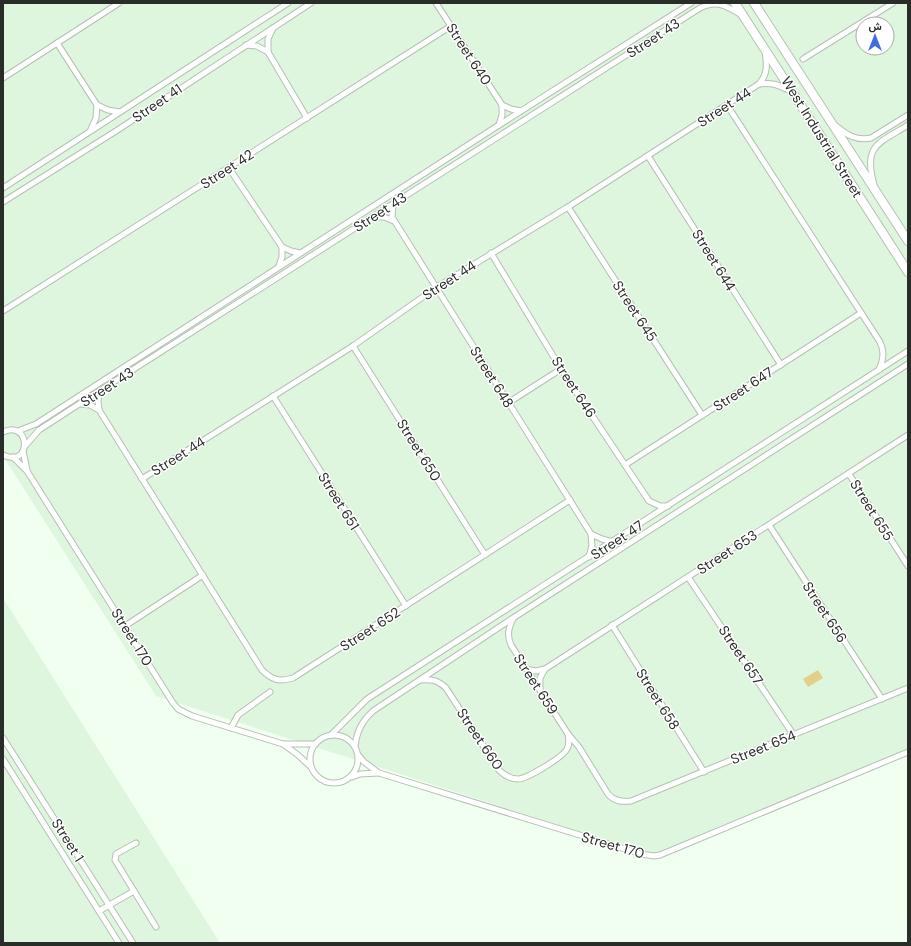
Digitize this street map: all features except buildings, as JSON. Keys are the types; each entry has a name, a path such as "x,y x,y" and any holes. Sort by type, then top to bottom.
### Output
{"main road":[{"name":"West Industrial Street","path":"735,3 908,272"},
{"name":"West Industrial Street","path":"755,3 908,241"}],"street":[{"path":"3,78 119,3"},
{"name":"Street 41","path":"3,188 288,3"},
{"name":"Street 41","path":"3,202 116,131 311,3"},
{"name":"Street 640","path":"436,3 502,105"},
{"name":"Street 43","path":"18,431 36,424 691,3"},
{"name":"Street 43","path":"14,457 24,449 39,430 700,8 717,3 727,6 743,16"},
{"path":"803,59 893,3"},
{"name":"Street 42","path":"3,311 451,26"},
{"path":"273,27 268,39 268,52 307,118"},
{"path":"57,44 97,105 108,110 119,112"},
{"path":"245,45 257,46 268,52"},
{"name":"Street 44","path":"142,479 353,346 437,287 568,207 759,84 765,75 766,69 765,48"},
{"name":"Street 44","path":"759,84 776,84 794,93"},
{"path":"90,131 96,118 97,105"},
{"path":"499,125 502,115 502,105 521,111"},
{"path":"726,105 883,348 883,357 879,370"},
{"path":"832,123 851,137 865,140 871,138 908,115"},
{"path":"876,192 869,165 872,152 881,142 908,125"},
{"name":"Street 644","path":"648,156 781,365"},
{"path":"229,168 282,248 291,252 300,253"},
{"name":"Street 648","path":"393,204 392,217 591,534"},
{"name":"Street 645","path":"568,207 702,415"},
{"path":"373,217 384,217 394,220"},
{"path":"279,267 282,257 282,248"},
{"name":"Street 646","path":"491,254 561,369 649,501 660,506 669,506"},
{"name":"Street 647","path":"625,465 861,313"},
{"name":"Street 650","path":"353,346 485,555"},
{"name":"Street 47","path":"331,735 367,699 908,351"},
{"name":"Street 47","path":"355,746 359,728 365,718 373,711 513,618 908,364"},
{"path":"508,403 561,369"},
{"path":"99,410 98,400 100,391"},
{"name":"Street 651","path":"273,396 406,606"},
{"path":"80,404 90,405 99,410"},
{"name":"Street 652","path":"99,410 262,670 274,680 293,678 570,500"},
{"path":"3,426 9,430"},
{"path":"3,432 9,430 18,431"},
{"name":"Street 170","path":"18,431 24,438 27,471"},
{"name":"Street 653","path":"545,669 908,435"},
{"path":"3,455 14,457"},
{"name":"Street 170","path":"14,457 27,471 178,709 192,716 282,744 298,755 311,767"},
{"name":"Street 655","path":"849,474 908,566"},
{"name":"Street 656","path":"769,525 882,699"},
{"path":"589,557 592,546 591,534 613,542"},
{"path":"124,626 203,575"},
{"name":"Street 657","path":"688,576 794,734"},
{"name":"Street 659","path":"513,618 510,626 509,639 511,646 568,734 579,748"},
{"name":"Street 658","path":"612,626 704,772"},
{"path":"526,669 536,671 545,669"},
{"path":"540,689 540,678 545,669"},
{"name":"Street 660","path":"419,680 434,680 446,688 499,770 509,778 518,779 525,777 560,756 567,749"},
{"name":"Street 654","path":"579,748 608,794 617,801 631,801 908,688"},
{"path":"231,728 238,715 270,692"},
{"path":"567,749 569,742 568,734"},
{"path":"331,735 347,738 355,746 359,756 356,770 352,776 341,783 329,783 318,778 311,767 310,755 315,744 325,736 331,735"},
{"name":"Street 1","path":"3,738 133,943"},
{"name":"Street 170","path":"282,744 315,744"},
{"path":"567,749 572,747 579,748"},
{"name":"Street 170","path":"359,756 364,762 379,773 641,854 654,856 908,752"},
{"name":"Street 1","path":"3,759 119,943"},
{"name":"Street 170","path":"352,776 379,773"},
{"path":"136,843 116,854 115,860 156,926"},
{"path":"99,911 134,891"}],"shaded area":[{"path":"3,3 908,3 908,755 662,858 156,696 3,456"},
{"path":"3,598 220,943 3,943"},
{"path":"818,670 823,678 808,687 803,679"}]}
